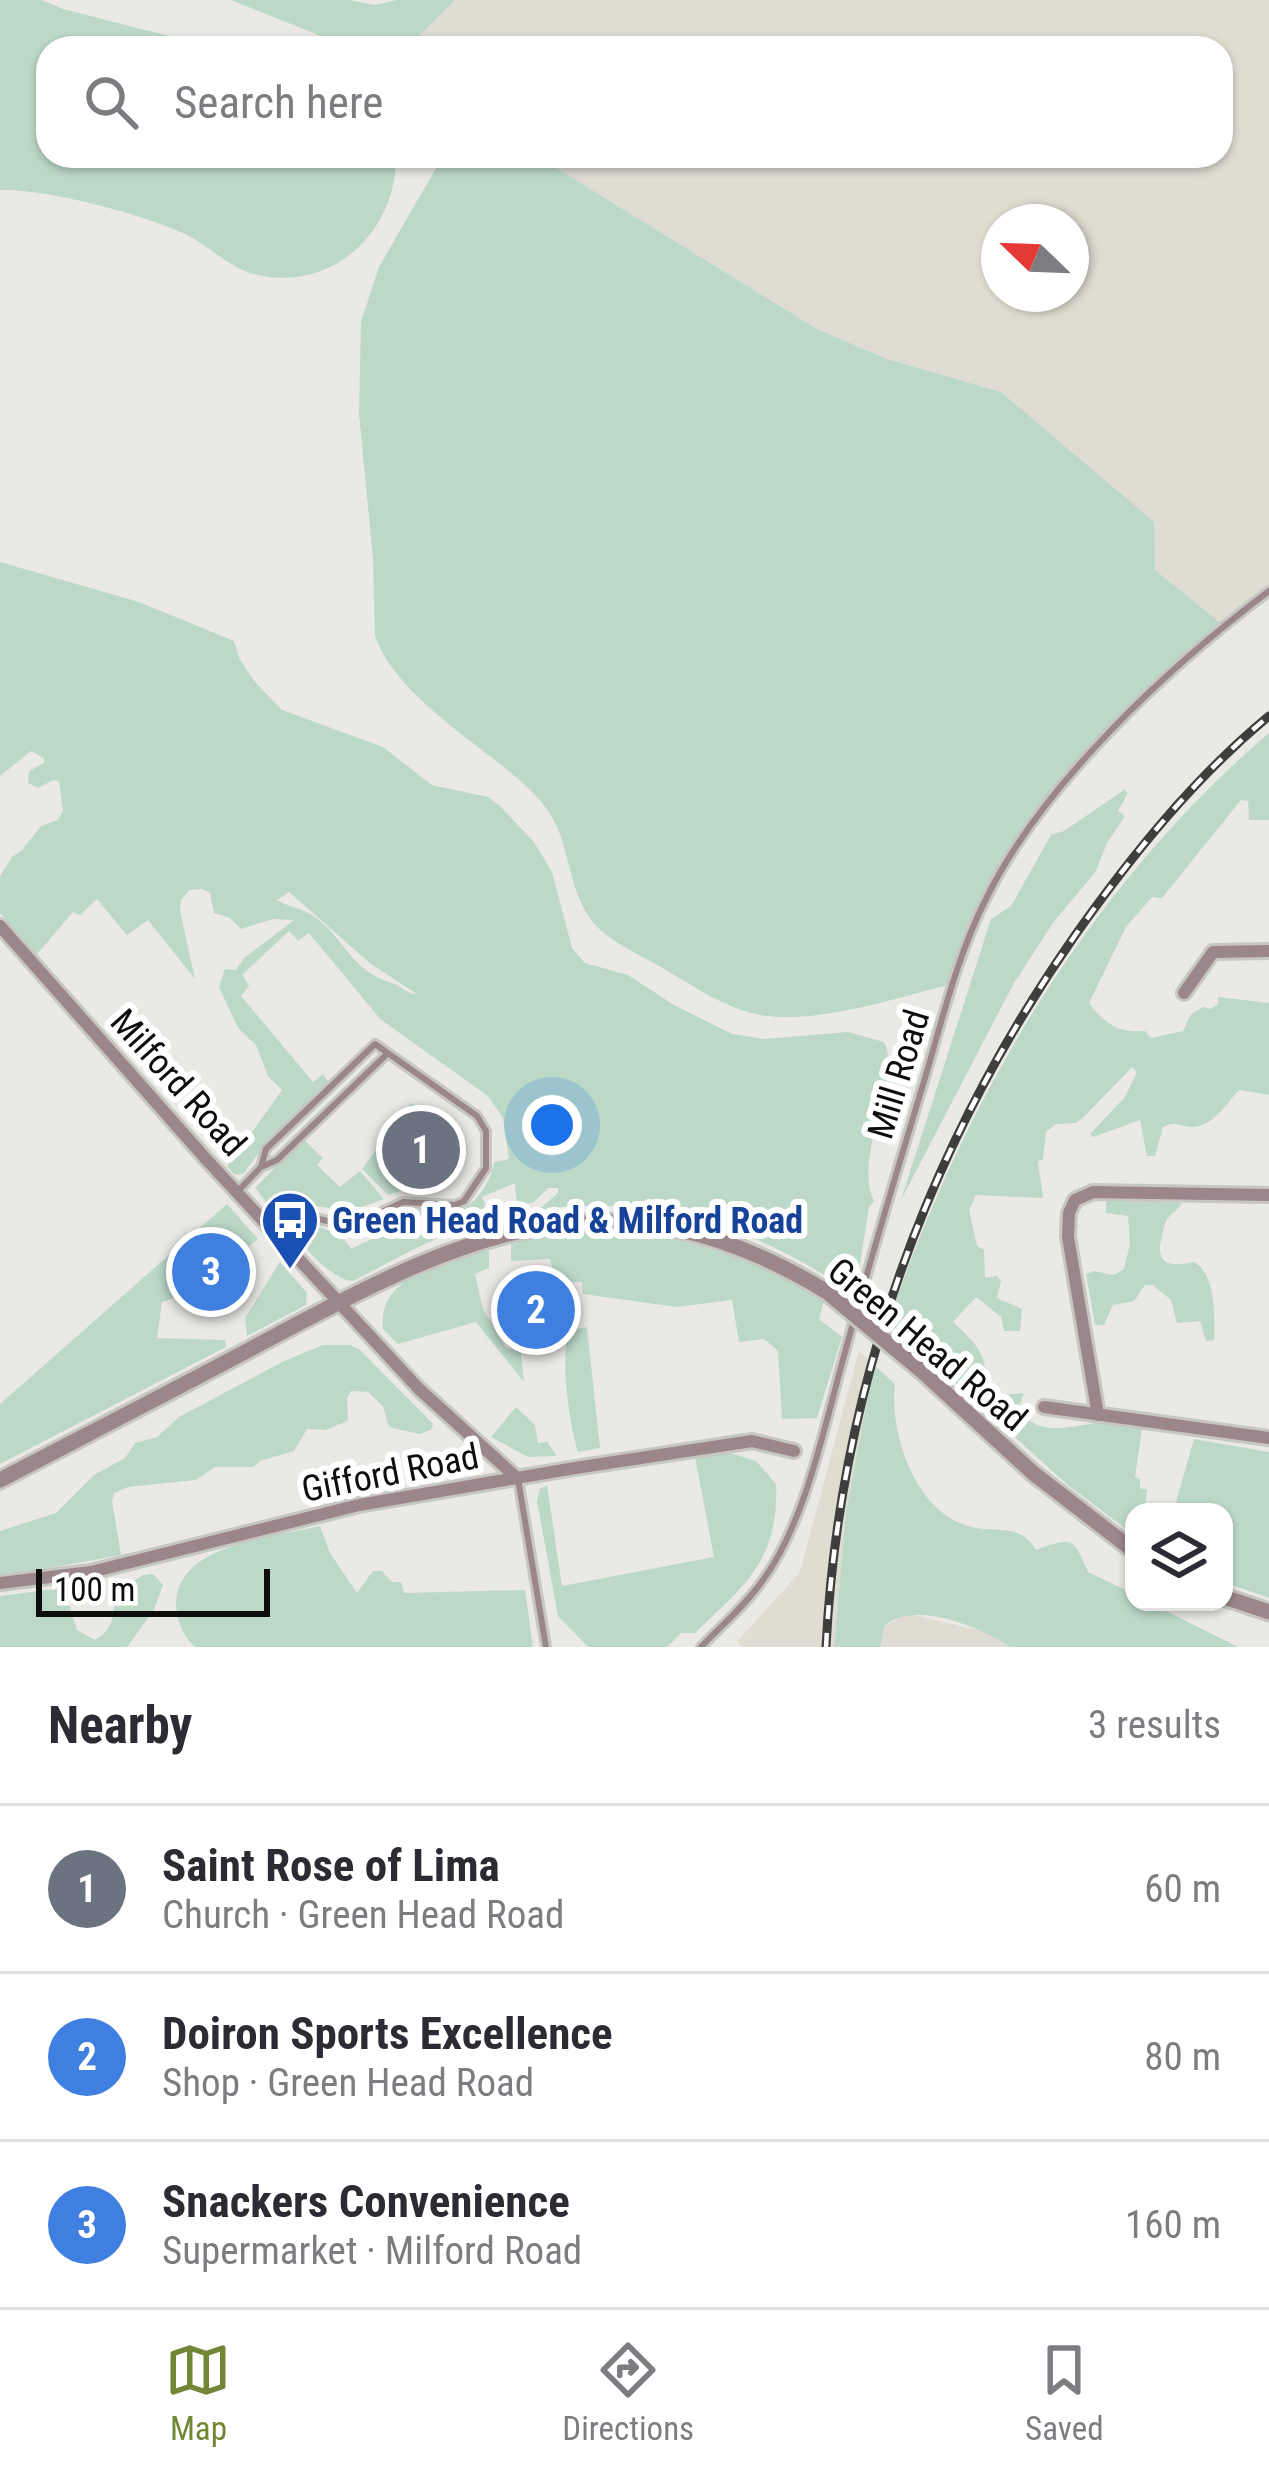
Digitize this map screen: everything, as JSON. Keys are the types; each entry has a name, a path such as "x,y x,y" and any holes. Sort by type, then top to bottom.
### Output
{"street":[{"name":"Milford Road","path":"0,926 419,1389 518,1479"},
{"path":"1184,993 1213,952 1269,950"},
{"path":"1098,1415 1068,1237 1075,1200 1093,1192 1269,1195"},
{"name":"Green Head Road","path":"0,1480 338,1302 481,1239 561,1222 596,1220 705,1234 765,1257 826,1292 1056,1492 1125,1544"},
{"path":"1044,1407 1269,1438"},
{"name":"Gifford Road","path":"0,1582 92,1572 359,1504 737,1442 756,1441 794,1451"},
{"path":"1233,1600 1269,1612"}],"lane":[{"name":"Mill Road","path":"701,1647 762,1582 784,1544 820,1441 953,984 974,923 999,872 1071,774 1223,626 1269,590"},
{"path":"261,1167 266,1149 375,1044 481,1120 486,1131 486,1164 475,1190 455,1205 403,1202 352,1226 294,1214 268,1226"},
{"path":"237,1192 388,1053"},
{"path":"317,1100 328,1110"},
{"path":"518,1479 546,1647"}],"shaded area":[{"path":"455,0 1269,0 1269,591 1223,625 1154,570 1002,392 887,359 817,329 556,168 1233,168 1233,36 419,36"},
{"path":"859,1351 874,1365 846,1512 834,1647 743,1647 737,1642 800,1572"},
{"path":"909,1614 981,1631 1010,1647 880,1647 885,1625"}],"green space":[{"path":"0,0 42,0 169,36 36,36 36,168 395,168 385,209 356,250 335,265 286,278 239,268 187,235 147,219 68,198 0,190"},
{"path":"231,0 349,0 374,5 455,0 419,36 321,36"},
{"path":"436,168 556,168 817,329 887,359 1001,392 1154,522 1155,570 1223,625 1047,802 986,898 953,984 828,1014 755,1014 704,993 596,926 581,903 547,809 403,682 375,636 359,413 361,322 379,267"},
{"path":"0,562 139,602 234,641 255,682 282,710 383,747 432,785 488,797 499,805 534,842 552,872 572,948 585,963 628,975 732,1034 764,1039 848,1032 884,1042 887,1074 869,1163 874,1201 869,1207 855,1296 758,1240 653,1210 600,1206 545,1209 491,1220 436,1239 353,1281 335,1274 307,1249 290,1222 333,1232 351,1249 405,1223 401,1212 408,1208 460,1211 483,1190 494,1162 509,1159 503,1118 488,1096 380,1019 309,933 298,941 289,931 242,975 249,986 241,996 313,1082 323,1074 329,1083 264,1146 243,1174 235,1175 227,1167 282,1090 268,1076 256,1045 238,1028 219,987 225,969 236,970 244,958 294,920 273,919 241,929 230,918 214,913 210,893 189,890 180,911 195,979 148,920 127,935 97,899 80,915 73,912 37,954 0,913 0,876 41,826 58,820 63,811 59,781 38,788 28,783 29,771 44,763 44,758 31,751 0,776","holes":["289,892 371,964 417,994 366,970 323,923 277,900","515,1183 517,1205 534,1202 548,1188 558,1188 558,1193 542,1207 481,1219 482,1197"]},
{"path":"1269,733 1269,820 1249,820 1248,801 1241,800 1162,898 1152,897 1126,927 1089,1003 1113,1026 1145,1031 1151,1038 1183,1031 1191,1014 1203,1007 1211,1009 1218,997 1269,1003 1269,1095 1239,1090 1200,1126 1163,1127 1155,1156 1147,1156 1140,1120 1093,1137 1090,1134 1125,1097 1137,1072 1132,1067 1084,1117 1076,1123 1056,1124 1046,1132 1043,1160 1038,1161 1043,1198 976,1195 969,1210 977,1246 984,1250 985,1278 997,1276 1001,1281 997,1298 1022,1309 1020,1331 1004,1331 1001,1317 976,1297 953,1322 982,1355 984,1381 994,1396 1024,1393 1019,1407 1035,1424 1056,1428 1107,1423 1142,1429 1135,1477 1140,1479 1140,1488 1147,1490 1146,1503 1125,1503 1125,1528 1069,1486 888,1323 954,1159 1039,1002 1144,859 1204,793"},
{"path":"1124,790 1128,793 1118,811 1125,816 1096,871 1053,923 1014,983 901,1200 991,919 1011,906 1051,835"},
{"path":"411,1103 419,1109 411,1111 394,1134 399,1138 390,1151 439,1186 435,1191 377,1148"},
{"path":"428,1115 467,1144 459,1155 425,1130"},
{"path":"303,1139 323,1158 317,1165 340,1187 360,1171 384,1199 351,1211 292,1203 269,1206 255,1188"},
{"path":"375,1151 424,1192 404,1190 388,1195 362,1169"},
{"path":"1106,1200 1182,1203 1165,1223 1160,1253 1172,1264 1194,1262 1207,1276 1213,1297 1214,1340 1206,1341 1200,1321 1177,1323 1171,1300 1153,1285 1145,1285 1134,1301 1113,1305 1104,1325 1095,1325 1086,1274 1114,1275 1124,1269 1130,1244 1128,1216 1106,1213"},
{"path":"227,1204 258,1239 229,1262 206,1251 183,1295 162,1302 157,1338 225,1340 226,1347 0,1464 0,1404"},
{"path":"612,1230 722,1253 773,1273 824,1301 819,1319 842,1337 817,1418 782,1419 778,1351 764,1339 739,1342 732,1300 677,1307 583,1294 582,1282 555,1278 550,1259 511,1261 511,1241"},
{"path":"489,1247 489,1268 475,1274 483,1309 506,1348 521,1352 524,1382 476,1322 398,1344 383,1329 384,1311 403,1283 436,1264"},
{"path":"280,1262 307,1293 306,1305 247,1336 245,1318"},
{"path":"587,1327 600,1448 578,1452 565,1354 571,1330"},
{"path":"323,1345 359,1349 433,1424 431,1430 419,1434 389,1427 383,1406 368,1392 351,1391 348,1421 325,1430 307,1429 294,1451 253,1467 215,1467 196,1480 128,1487 114,1493 121,1555 0,1577 0,1531 56,1513 94,1475 125,1458 135,1443 157,1437 179,1417"},
{"path":"874,1365 895,1384 896,1425 909,1468 933,1504 949,1518 968,1526 1015,1532 1036,1550 1071,1543 1088,1572 1125,1590 1125,1611 1166,1611 1238,1647 1010,1647 948,1619 914,1615 885,1625 880,1647 834,1647 846,1512"},
{"path":"516,1407 535,1425 538,1443 547,1442 557,1456 528,1457 491,1437"},
{"path":"1194,1439 1269,1452 1269,1598 1233,1585 1233,1503 1176,1503"},
{"path":"727,1452 756,1461 776,1484 772,1532 756,1569 695,1633 681,1633 667,1647 588,1647 558,1616 537,1501 540,1489 547,1485 562,1586 714,1557 695,1457"},
{"path":"320,1526 330,1553 357,1593 373,1571 401,1582 404,1593 525,1590 533,1647 195,1647 191,1643 181,1628 176,1605 180,1585 192,1568 230,1547"},
{"path":"153,1574 163,1585 154,1610 127,1647 0,1647 0,1596 64,1588 77,1630 95,1640 111,1624 118,1591"}],"railway":[{"path":"826,1647 834,1551 850,1456 900,1272 935,1184 976,1098 1076,934 1165,819 1269,716"}],"place":[{"name":"Saint Rose of Lima","path":"421,1150"},
{"name":"Green Head Road & Milford Road","path":"290,1271"},
{"name":"Snackers Convenience","path":"211,1272"},
{"name":"Doiron Sports Excellence","path":"536,1310"}]}
